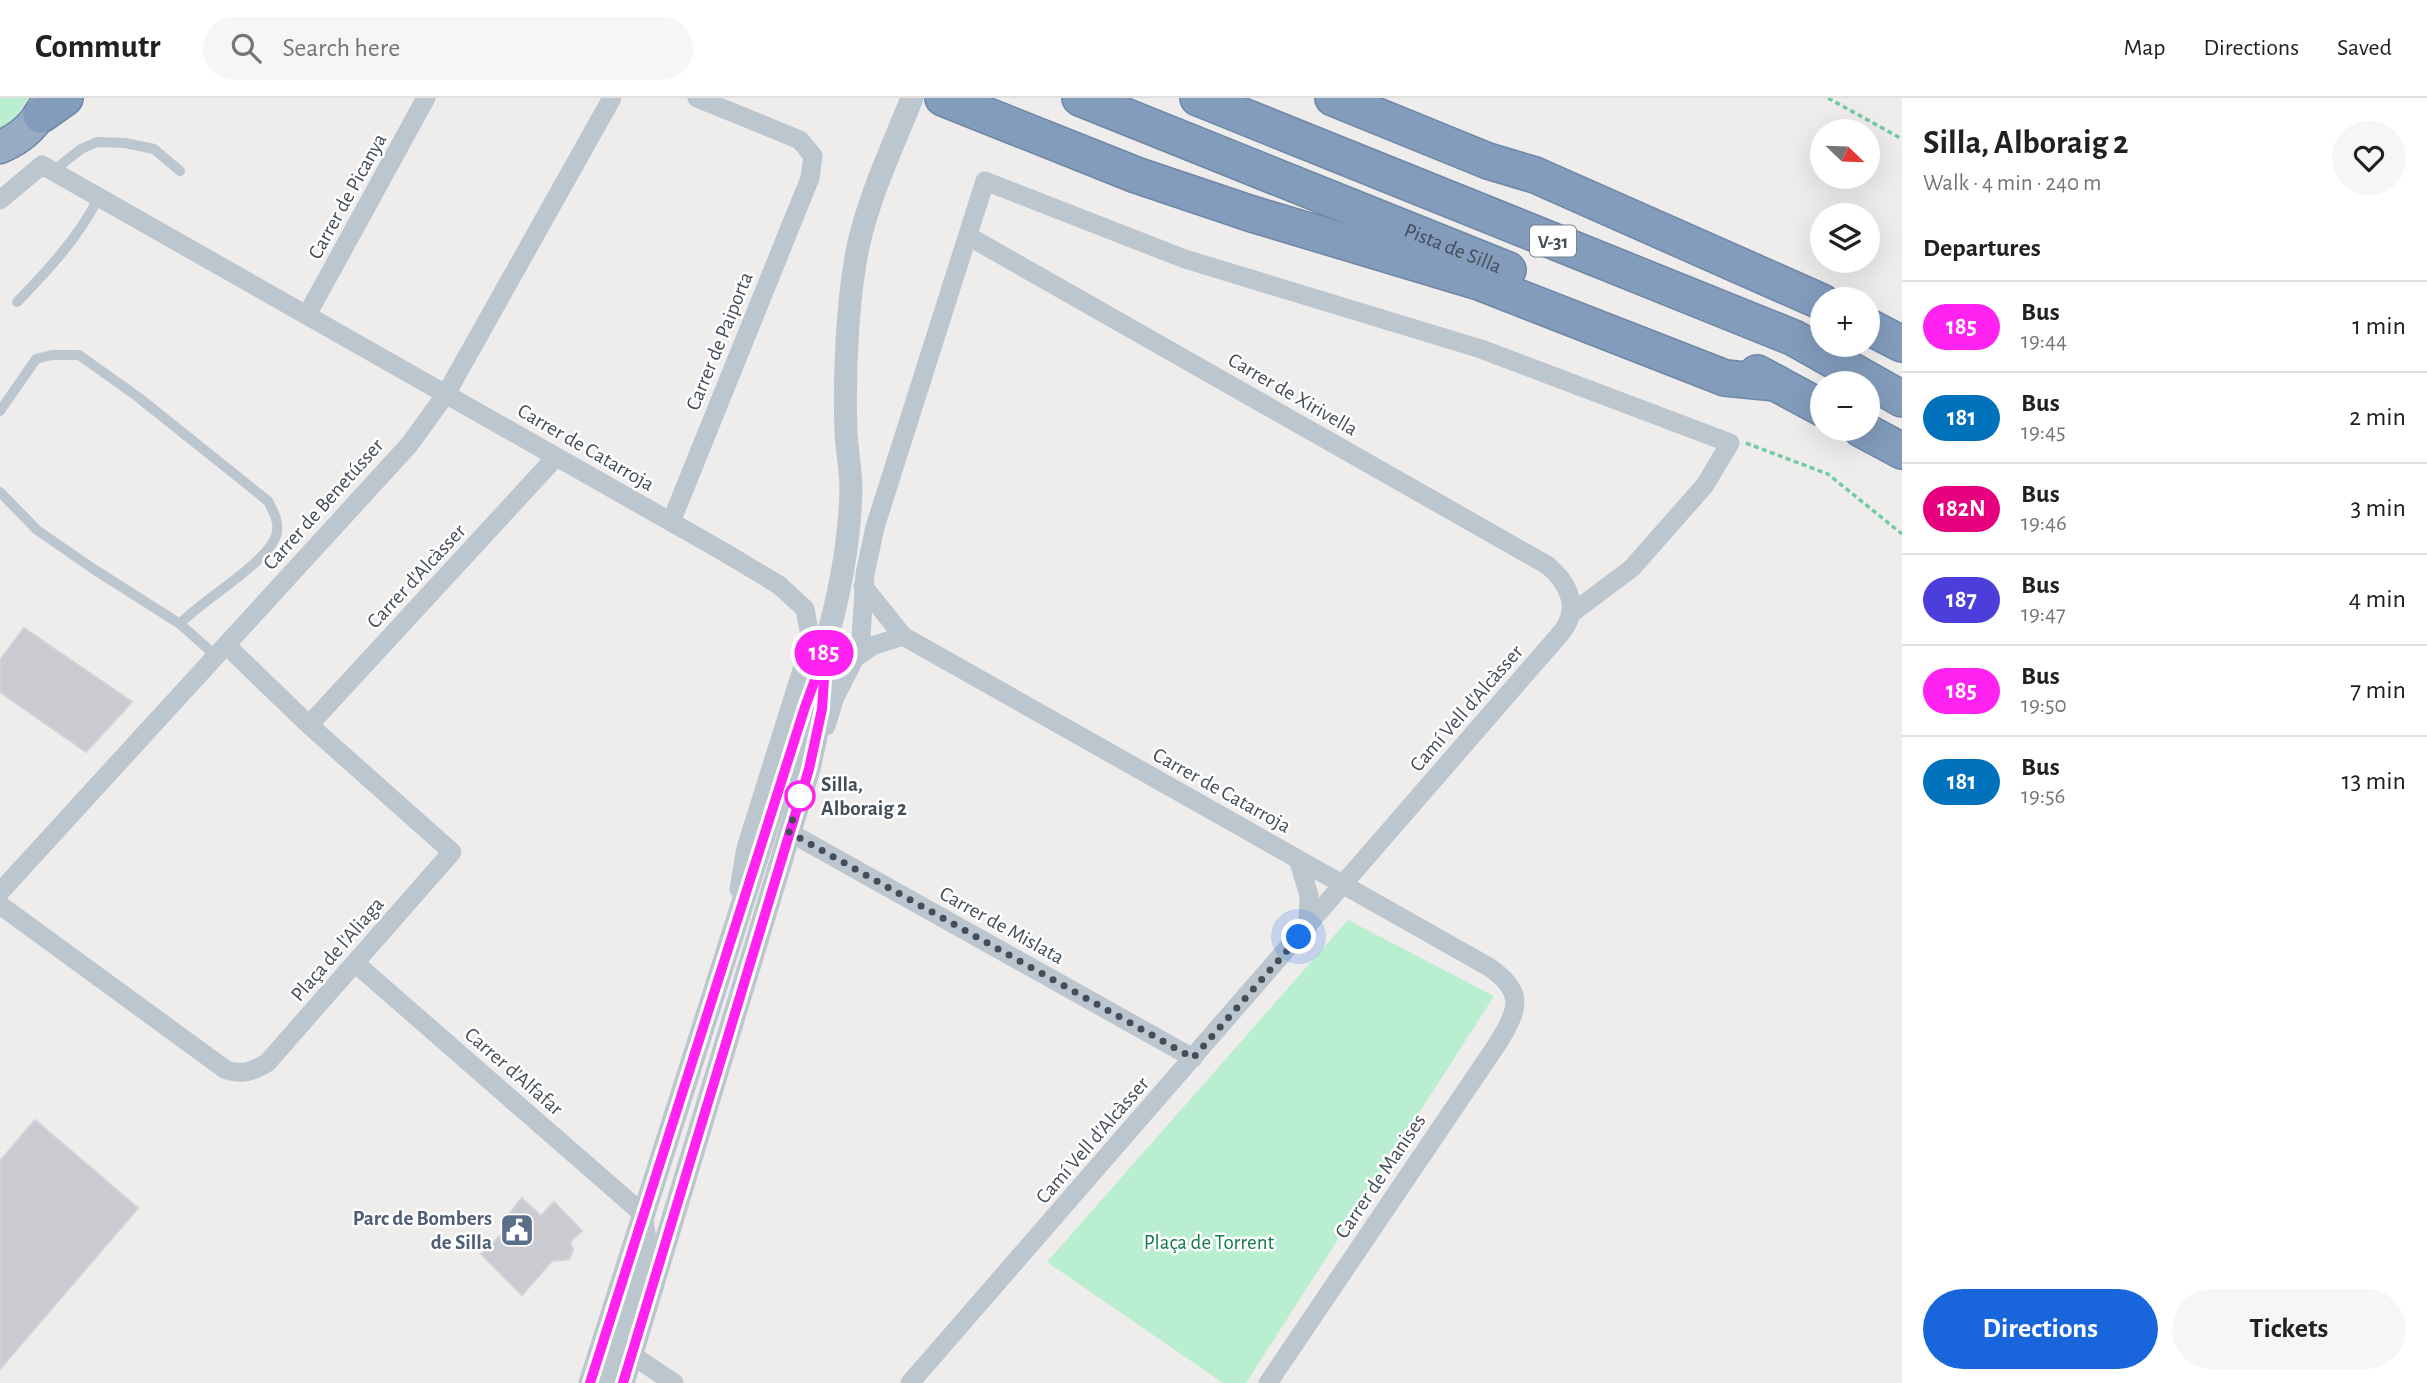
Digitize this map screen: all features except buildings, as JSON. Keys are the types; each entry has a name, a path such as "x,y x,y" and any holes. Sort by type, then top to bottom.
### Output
{"highway":[{"path":"943,98 1136,175 1252,214 1479,282 1725,378 1776,383"},
{"name":"Pista de Silla","path":"1080,98 1729,358 1810,401"},
{"name":"Pista de Silla","path":"1198,98 1794,338 1902,399"},
{"path":"1333,98 1488,161 1535,175 1810,297"},
{"path":"1384,98 1494,149 1535,175"},
{"path":"0,147 13,142 29,130 52,104"},
{"path":"1880,333 1902,344"},
{"path":"1880,439 1902,451"}],"street":[{"name":"Carrer de Picanya","path":"307,315 426,98"},
{"name":"Carrer de Benetússer","path":"0,891 409,445 446,394 612,98"},
{"name":"Carrer de Paiporta","path":"671,522 810,178 813,156 800,140 697,98"},
{"path":"590,1383 805,707 826,650 846,551 851,489 846,432 846,376 858,247 912,98"},
{"name":"Carrer de Catarroja","path":"48,168 671,522 779,585 805,609 811,641 746,848 732,938"},
{"path":"0,201 48,168"},
{"path":"800,796 817,757 835,697 855,657 863,625 863,586 878,515 985,181 1185,259 1481,349 1730,443 1705,485 1632,568 1572,613"},
{"name":"Carrer de Xirivella","path":"968,236 1547,565 1567,586 1572,613"},
{"name":"Carrer d'Alcàsser","path":"309,725 556,457"},
{"name":"Carrer de Catarroja","path":"863,586 903,636 1489,967 1513,990"},
{"name":"Camí Vell d'Alcàsser","path":"910,1383 1561,633 1572,613"},
{"path":"855,657 879,643 903,636"},
{"name":"Plaça de l'Aliaga","path":"0,905 226,1070 239,1074 249,1073 267,1063 452,852 221,650"},
{"path":"623,1383 800,796 822,709 826,650"},
{"name":"Carrer de Mislata","path":"789,832 1193,1058"},
{"path":"1298,859 1309,895 1308,926"},
{"name":"Carrer d'Alfafar","path":"355,963 643,1214"},
{"name":"Carrer de Manises","path":"1268,1383 1507,1029 1515,1008 1513,990"},
{"path":"609,1383 648,1246 643,1214"},
{"path":"632,1355 674,1383"}],"lane":[{"path":"48,168 97,142 125,143 154,149 180,171"},
{"path":"17,302 59,259 87,220 99,197"},
{"path":"0,411 36,359 52,355 79,355 138,397 268,502 277,519 277,534 266,553 222,590 191,611 180,624"},
{"path":"0,492 37,530 221,650"}],"path":[{"path":"1828,98 1902,139"},
{"path":"1730,443 1744,442 1828,474 1902,534"}],"green space":[{"path":"0,98 29,98 14,119 0,128"},
{"name":"Plaça de Torrent","path":"1348,920 1494,996 1246,1383 1223,1383 1047,1262"}],"bus line":[{"name":"185","path":"590,1383 662,1151 805,707 826,650 822,709 809,769 623,1383"}],"place":[{"name":"Silla, Alboraig 2","path":"800,796"},
{"name":"Parc de Bombers de Silla","path":"517,1230"}],"route":[{"path":"800,796 789,832 1193,1058 1299,937"}]}
